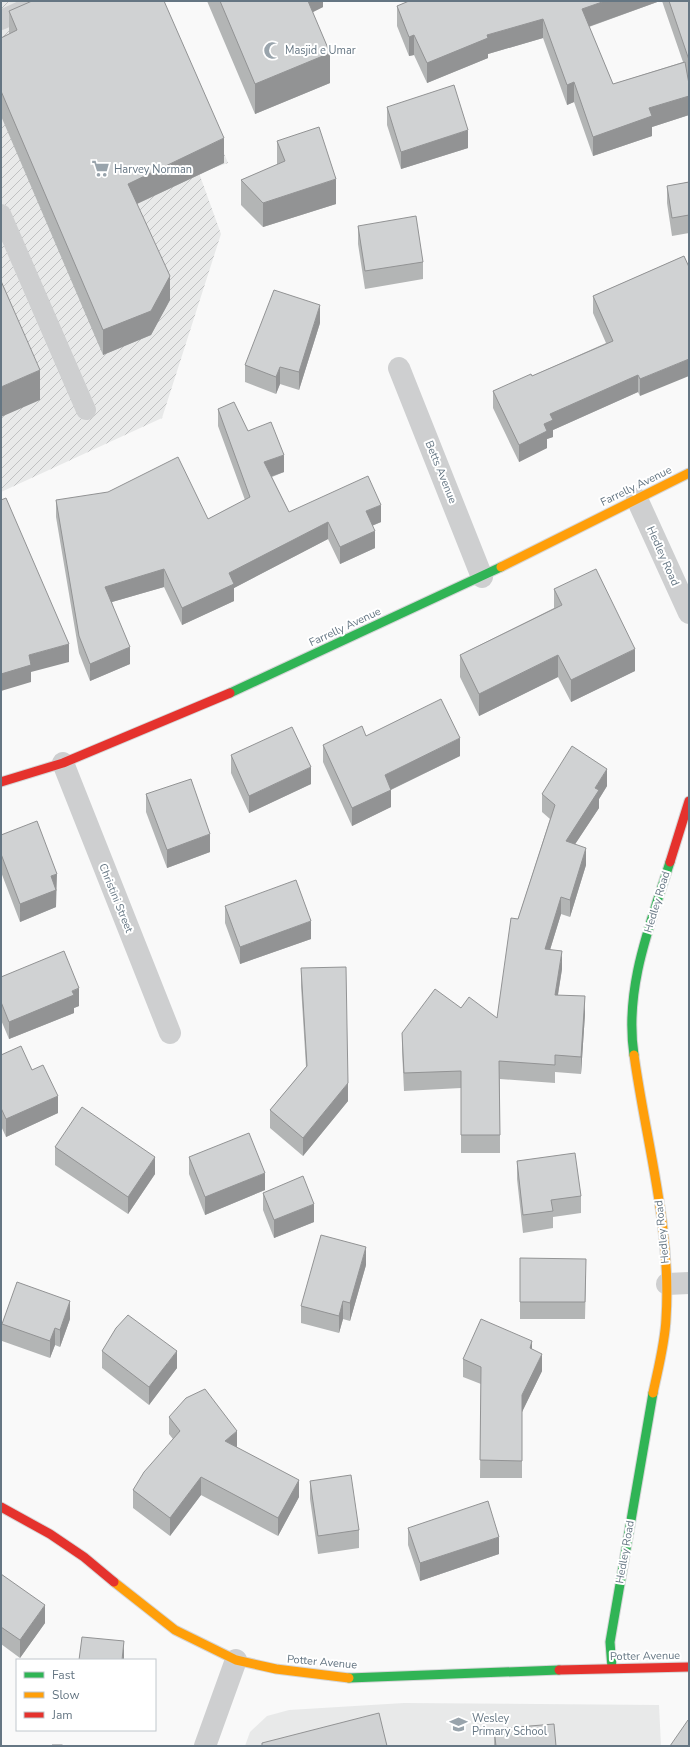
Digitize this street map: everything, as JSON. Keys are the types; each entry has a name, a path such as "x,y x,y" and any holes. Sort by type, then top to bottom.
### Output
{"street":[{"name":"Betts Avenue","path":"399,368 482,577"},
{"name":"Farrelly Avenue","path":"1,782 63,762 254,683 482,577 689,473"},
{"name":"Hedley Road","path":"637,499 689,613"},
{"name":"Christini Street","path":"63,762 170,1033"},
{"name":"Hedley Road","path":"612,1668 610,1642 666,1320 667,1284 664,1240 654,1165 634,1056 632,1003 644,945 689,802"},
{"path":"667,1284 689,1283"},
{"name":"Potter Avenue","path":"1,1507 50,1534 84,1557 126,1593 174,1630 236,1660 276,1669 347,1678 612,1668 689,1667"},
{"path":"205,1746 236,1660"}],"lane":[{"path":"1,20 43,1"},
{"path":"1,214 86,410"}],"shaded area":[{"path":"1,1 162,1 228,163 199,173 221,234 162,418 1,492"},
{"name":"Wesley Primary School","path":"404,1703 659,1705 661,1746 245,1746 250,1732 267,1716 289,1710"}],"building":[{"name":"Harvey Norman","path":"32,1 164,1 224,138 128,184 170,276 151,311 103,330 1,91 1,38 17,30 9,11"},
{"name":"Masjid e Umar","path":"220,1 308,1 330,53 255,84"},
{"path":"409,1 605,1 582,9 613,84 685,62 689,84 689,96 649,108 652,116 593,137 574,82 567,85 543,19 487,35 488,38 427,63 414,35 409,37 397,6"},
{"path":"669,1 689,1 689,60"},
{"path":"454,85 468,130 401,152 387,107"},
{"path":"319,127 336,179 263,203 241,180 285,161 277,141"},
{"path":"689,182 689,215 672,218 667,186"},
{"path":"416,216 423,262 365,271 358,226"},
{"path":"684,256 689,267 689,359 640,379 638,375 550,414 553,420 544,424 547,431 519,445 493,391 613,341 593,296"},
{"path":"1,281 40,370 1,387"},
{"path":"274,290 320,305 299,372 280,367 276,377 245,365"},
{"path":"234,402 248,431 271,422 284,455 264,462 289,512 368,476 381,505 366,511 375,531 340,547 328,522 229,573 234,584 182,608 164,569 105,587 130,647 90,664 79,636 56,500 108,492 178,457 208,519 250,497 218,409"},
{"path":"6,498 69,644 29,655 31,665 1,674 1,500"},
{"path":"596,569 635,649 571,680 558,655 479,694 460,655 562,605 554,589"},
{"path":"441,699 460,738 385,775 391,790 352,808 323,745 362,726 366,736"},
{"path":"292,727 311,767 249,796 231,755"},
{"path":"572,746 607,769 595,788 599,790 566,841 586,848 570,900 561,897 545,949 562,951 555,995 585,996 581,1057 555,1055 555,1065 499,1061 500,1135 461,1135 461,1071 404,1073 402,1033 435,989 461,1008 469,997 497,1018 511,918 518,919 555,805 542,794"},
{"path":"191,779 210,834 167,850 146,794"},
{"path":"37,821 57,874 51,876 56,890 20,904 1,854 1,835"},
{"path":"296,880 311,921 240,947 225,906"},
{"path":"64,951 79,988 72,991 74,995 9,1022 1,1002 1,977"},
{"path":"346,967 348,1083 303,1138 270,1110 307,1066 301,968"},
{"path":"21,1046 32,1070 43,1065 58,1096 6,1119 1,1108 1,1055"},
{"path":"82,1107 155,1157 128,1197 55,1147"},
{"path":"249,1133 265,1173 205,1197 189,1157"},
{"path":"575,1153 581,1196 551,1200 553,1211 523,1215 517,1161"},
{"path":"303,1176 314,1204 274,1220 263,1193"},
{"path":"321,1235 366,1247 350,1303 343,1301 339,1316 301,1306"},
{"path":"520,1258 586,1259 585,1302 520,1302"},
{"path":"17,1282 70,1301 60,1330 55,1328 50,1341 2,1324"},
{"path":"128,1315 177,1351 149,1387 102,1351 116,1328"},
{"path":"481,1319 532,1341 530,1348 542,1354 522,1395 522,1461 480,1460 481,1367 463,1359"},
{"path":"205,1389 237,1431 225,1441 299,1480 278,1518 201,1477 170,1518 133,1490 144,1472 180,1431 169,1417 186,1398"},
{"path":"351,1475 359,1530 318,1536 310,1481"},
{"path":"488,1501 499,1537 420,1563 408,1528"},
{"path":"1,1574 45,1605 20,1640 1,1627"},
{"path":"82,1637 124,1641 122,1659 79,1659"},
{"path":"379,1713 387,1746 262,1746 262,1743"},
{"path":"688,1720 689,1746 670,1746"},
{"path":"554,1724 556,1746 496,1746 494,1729"},
{"path":"62,1745 64,1746 51,1746"}],"traffic: fast":[{"path":"230,693 501,567"},
{"path":"634,1055 632,1030 636,981 647,933 670,862"},
{"path":"612,1668 610,1642 653,1393"},
{"path":"349,1678 559,1670"}],"traffic: slow":[{"path":"501,567 689,473"},
{"path":"634,1055 662,1219 667,1285 664,1337 653,1393"},
{"path":"114,1582 175,1630 236,1660 276,1669 349,1678"}],"traffic: jam":[{"path":"1,782 63,763 230,693"},
{"path":"670,862 689,801"},
{"path":"1,1507 50,1534 84,1557 114,1582"},
{"path":"559,1670 689,1667"}],"place":[{"name":"Masjid e Umar","path":"272,50"},
{"name":"Harvey Norman","path":"101,169"},
{"name":"Wesley Primary School","path":"459,1724"}]}
